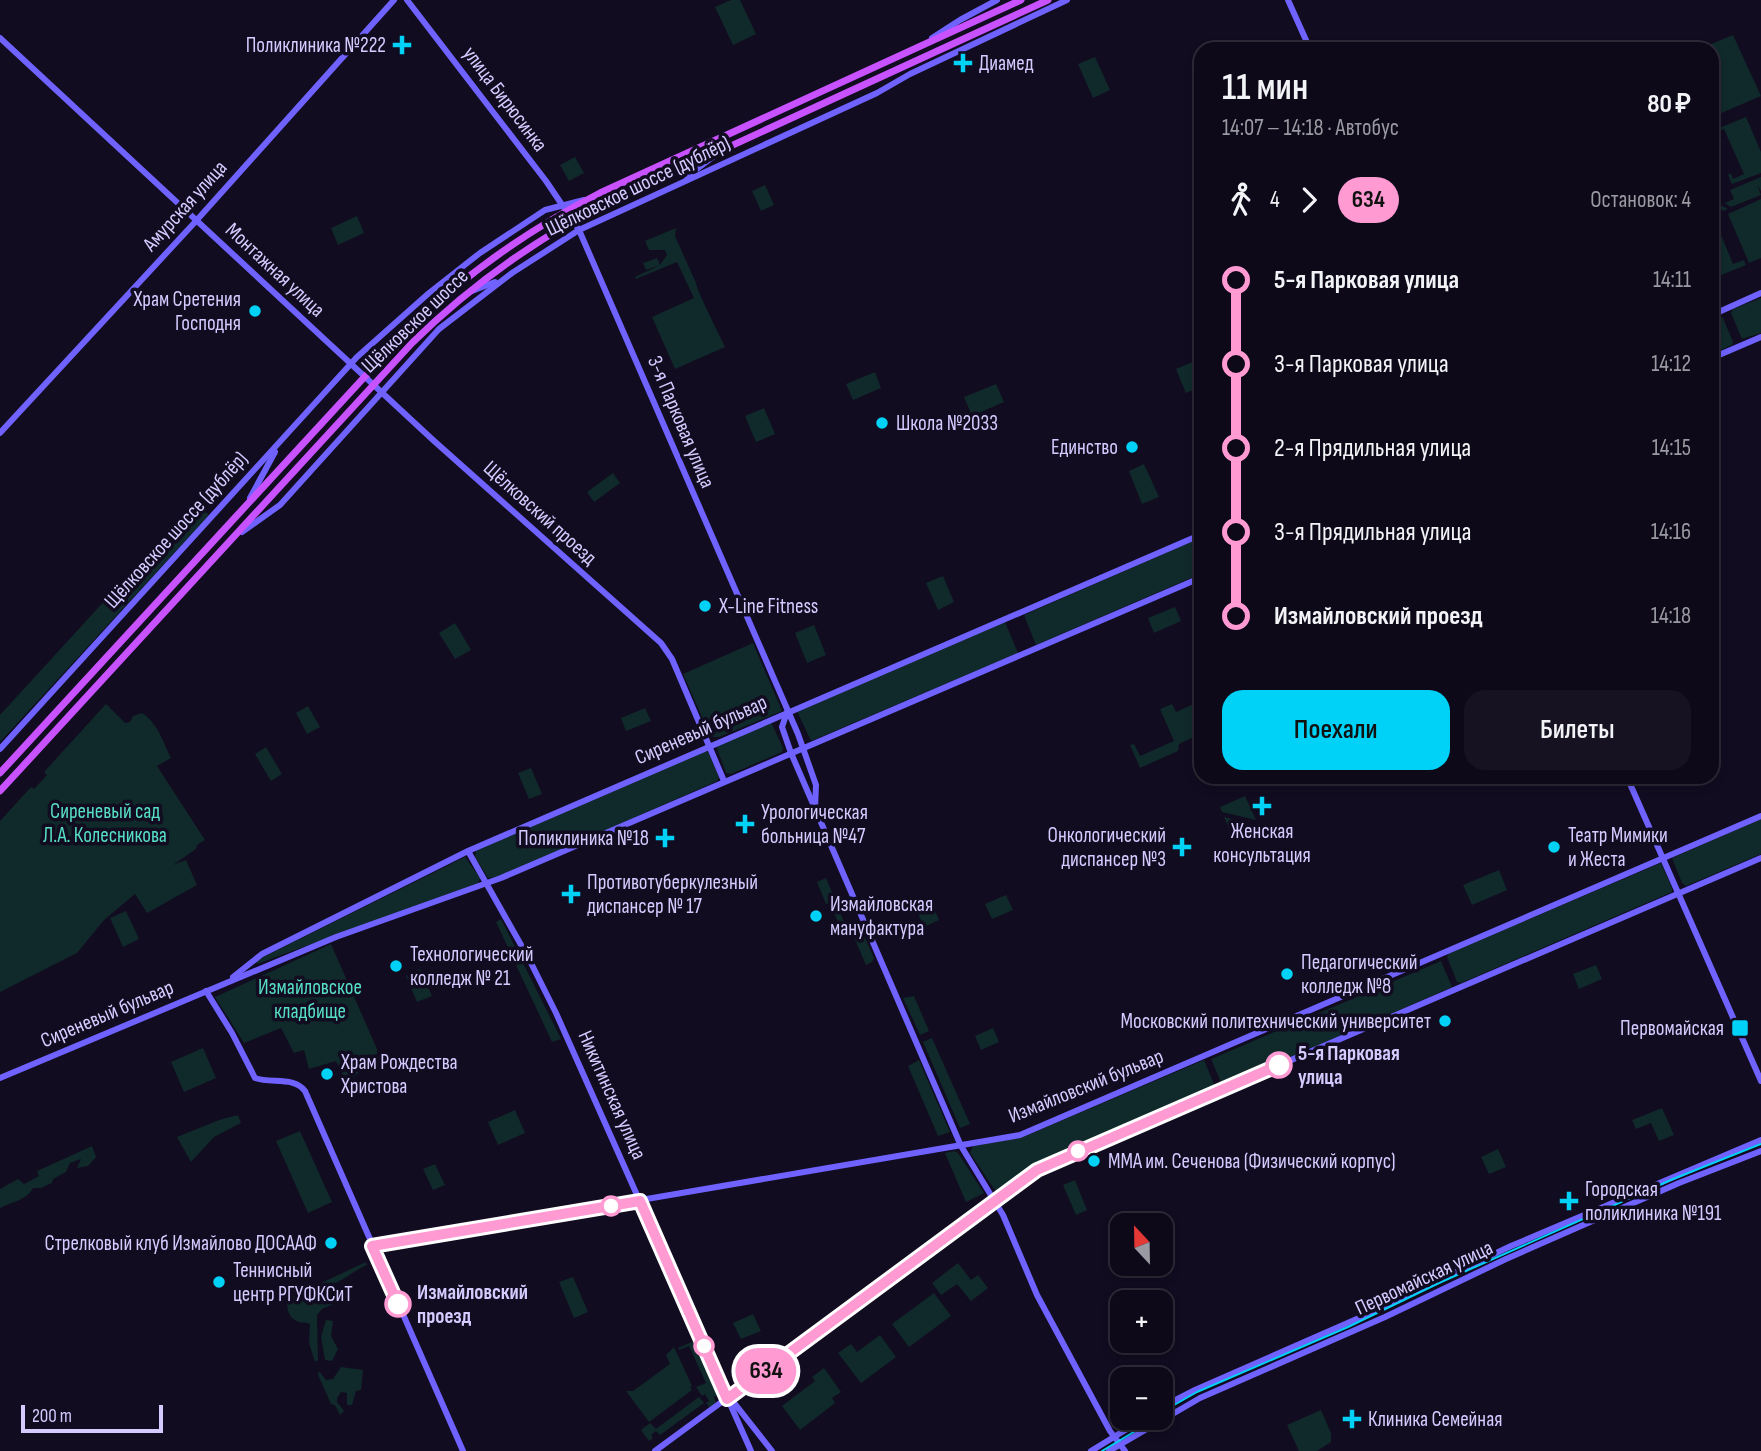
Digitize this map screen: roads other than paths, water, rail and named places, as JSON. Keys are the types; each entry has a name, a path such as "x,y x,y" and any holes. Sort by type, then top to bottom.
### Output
{"main road":[{"name":"Щёлковское шоссе","path":"0,771 364,377 432,306 457,285 565,207 587,200 1021,0"},
{"name":"Щёлковское шоссе","path":"0,790 373,385 439,316 464,294 521,252 573,220 1048,0"}],"street":[{"name":"Амурская улица","path":"0,433 196,221 394,0"},
{"name":"улица Бирюсинка","path":"407,0 573,220"},
{"path":"920,46 997,0"},
{"name":"Щёлковское шоссе (дублёр)","path":"224,547 279,505 439,329 503,279 579,230 877,93 910,74 1067,0"},
{"path":"1289,0 1307,42"},
{"path":"972,36 1041,13"},
{"name":"Монтажная улица","path":"0,38 373,385"},
{"path":"676,185 722,151"},
{"name":"Щёлковское шоссе (дублёр)","path":"0,749 350,364 451,274 526,221 545,210 565,207"},
{"name":"3-я Парковая улица","path":"573,220 802,748"},
{"path":"464,294 503,279"},
{"path":"1719,312 1761,293"},
{"path":"1719,355 1761,337"},
{"name":"Щёлковский проезд","path":"373,385 661,643 673,659 724,781"},
{"path":"246,505 270,464 276,447"},
{"name":"Сиреневый бульвар","path":"228,982 254,960 468,850 1194,538"},
{"name":"Сиреневый бульвар","path":"0,1078 344,934 487,883 1194,581"},
{"path":"787,712 782,731 961,1146 995,1201 1037,1295 1113,1436 1125,1451"},
{"path":"802,748 816,785 816,809"},
{"path":"1631,784 1761,1081"},
{"name":"Измайловский бульвар","path":"372,1246 1020,1135 1761,816"},
{"name":"Никитинская улица","path":"468,850 532,965 751,1451"},
{"path":"655,1451 1040,1168 1761,858"},
{"path":"254,960 254,966 260,968"},
{"path":"206,991 255,1078 296,1083 305,1091 463,1451"},
{"name":"Первомайская улица","path":"1173,1401 1521,1242 1761,1140"},
{"name":"Первомайская улица","path":"1109,1451 1200,1398 1385,1317 1506,1259 1675,1184 1761,1151"},
{"path":"727,1399 735,1405 772,1451"},
{"path":"1091,1451 1124,1430"}],"tram line":[{"path":"1173,1406 1197,1392 1348,1327 1439,1283 1673,1179 1761,1144"},
{"path":"1102,1451 1137,1430"}],"place":[{"name":"Поликлиника №222","path":"402,45"},
{"name":"Диамед","path":"963,63"},
{"name":"Храм Сретения Господня","path":"255,311"},
{"name":"Школа №2033","path":"882,423"},
{"name":"Единство","path":"1132,447"},
{"name":"X-Line Fitness","path":"705,606"},
{"name":"Женская консультация","path":"1262,806"},
{"name":"Урологическая больница №47","path":"745,824"},
{"name":"Поликлиника №18","path":"665,838"},
{"name":"Онкологический диспансер №3","path":"1182,847"},
{"name":"Театр Мимики и Жеста","path":"1554,847"},
{"name":"Противотуберкулезный диспансер № 17","path":"571,894"},
{"name":"Измайловская мануфактура","path":"816,916"},
{"name":"Технологический колледж № 21","path":"396,966"},
{"name":"Педагогический колледж №8","path":"1287,974"},
{"name":"Московский политехнический университет","path":"1445,1021"},
{"name":"Первомайская","path":"1740,1028"},
{"name":"5-я Парковая улица","path":"1279,1065"},
{"name":"Храм Рождества Христова","path":"327,1074"},
{"name":"ММА им. Сеченова (Физический корпус)","path":"1094,1161"},
{"name":"Городская поликлиника №191","path":"1569,1201"},
{"name":"Стрелковый клуб Измайлово ДОСААФ","path":"331,1243"},
{"name":"Теннисный центр РГУФКСиТ","path":"219,1282"},
{"name":"Измайловский проезд","path":"398,1304"},
{"name":"Клиника Семейная","path":"1352,1419"}],"park label":[{"name":"Сиреневый сад Л.А. Колесникова","path":"105,823"},
{"name":"Измайловское кладбище","path":"310,999"}]}
